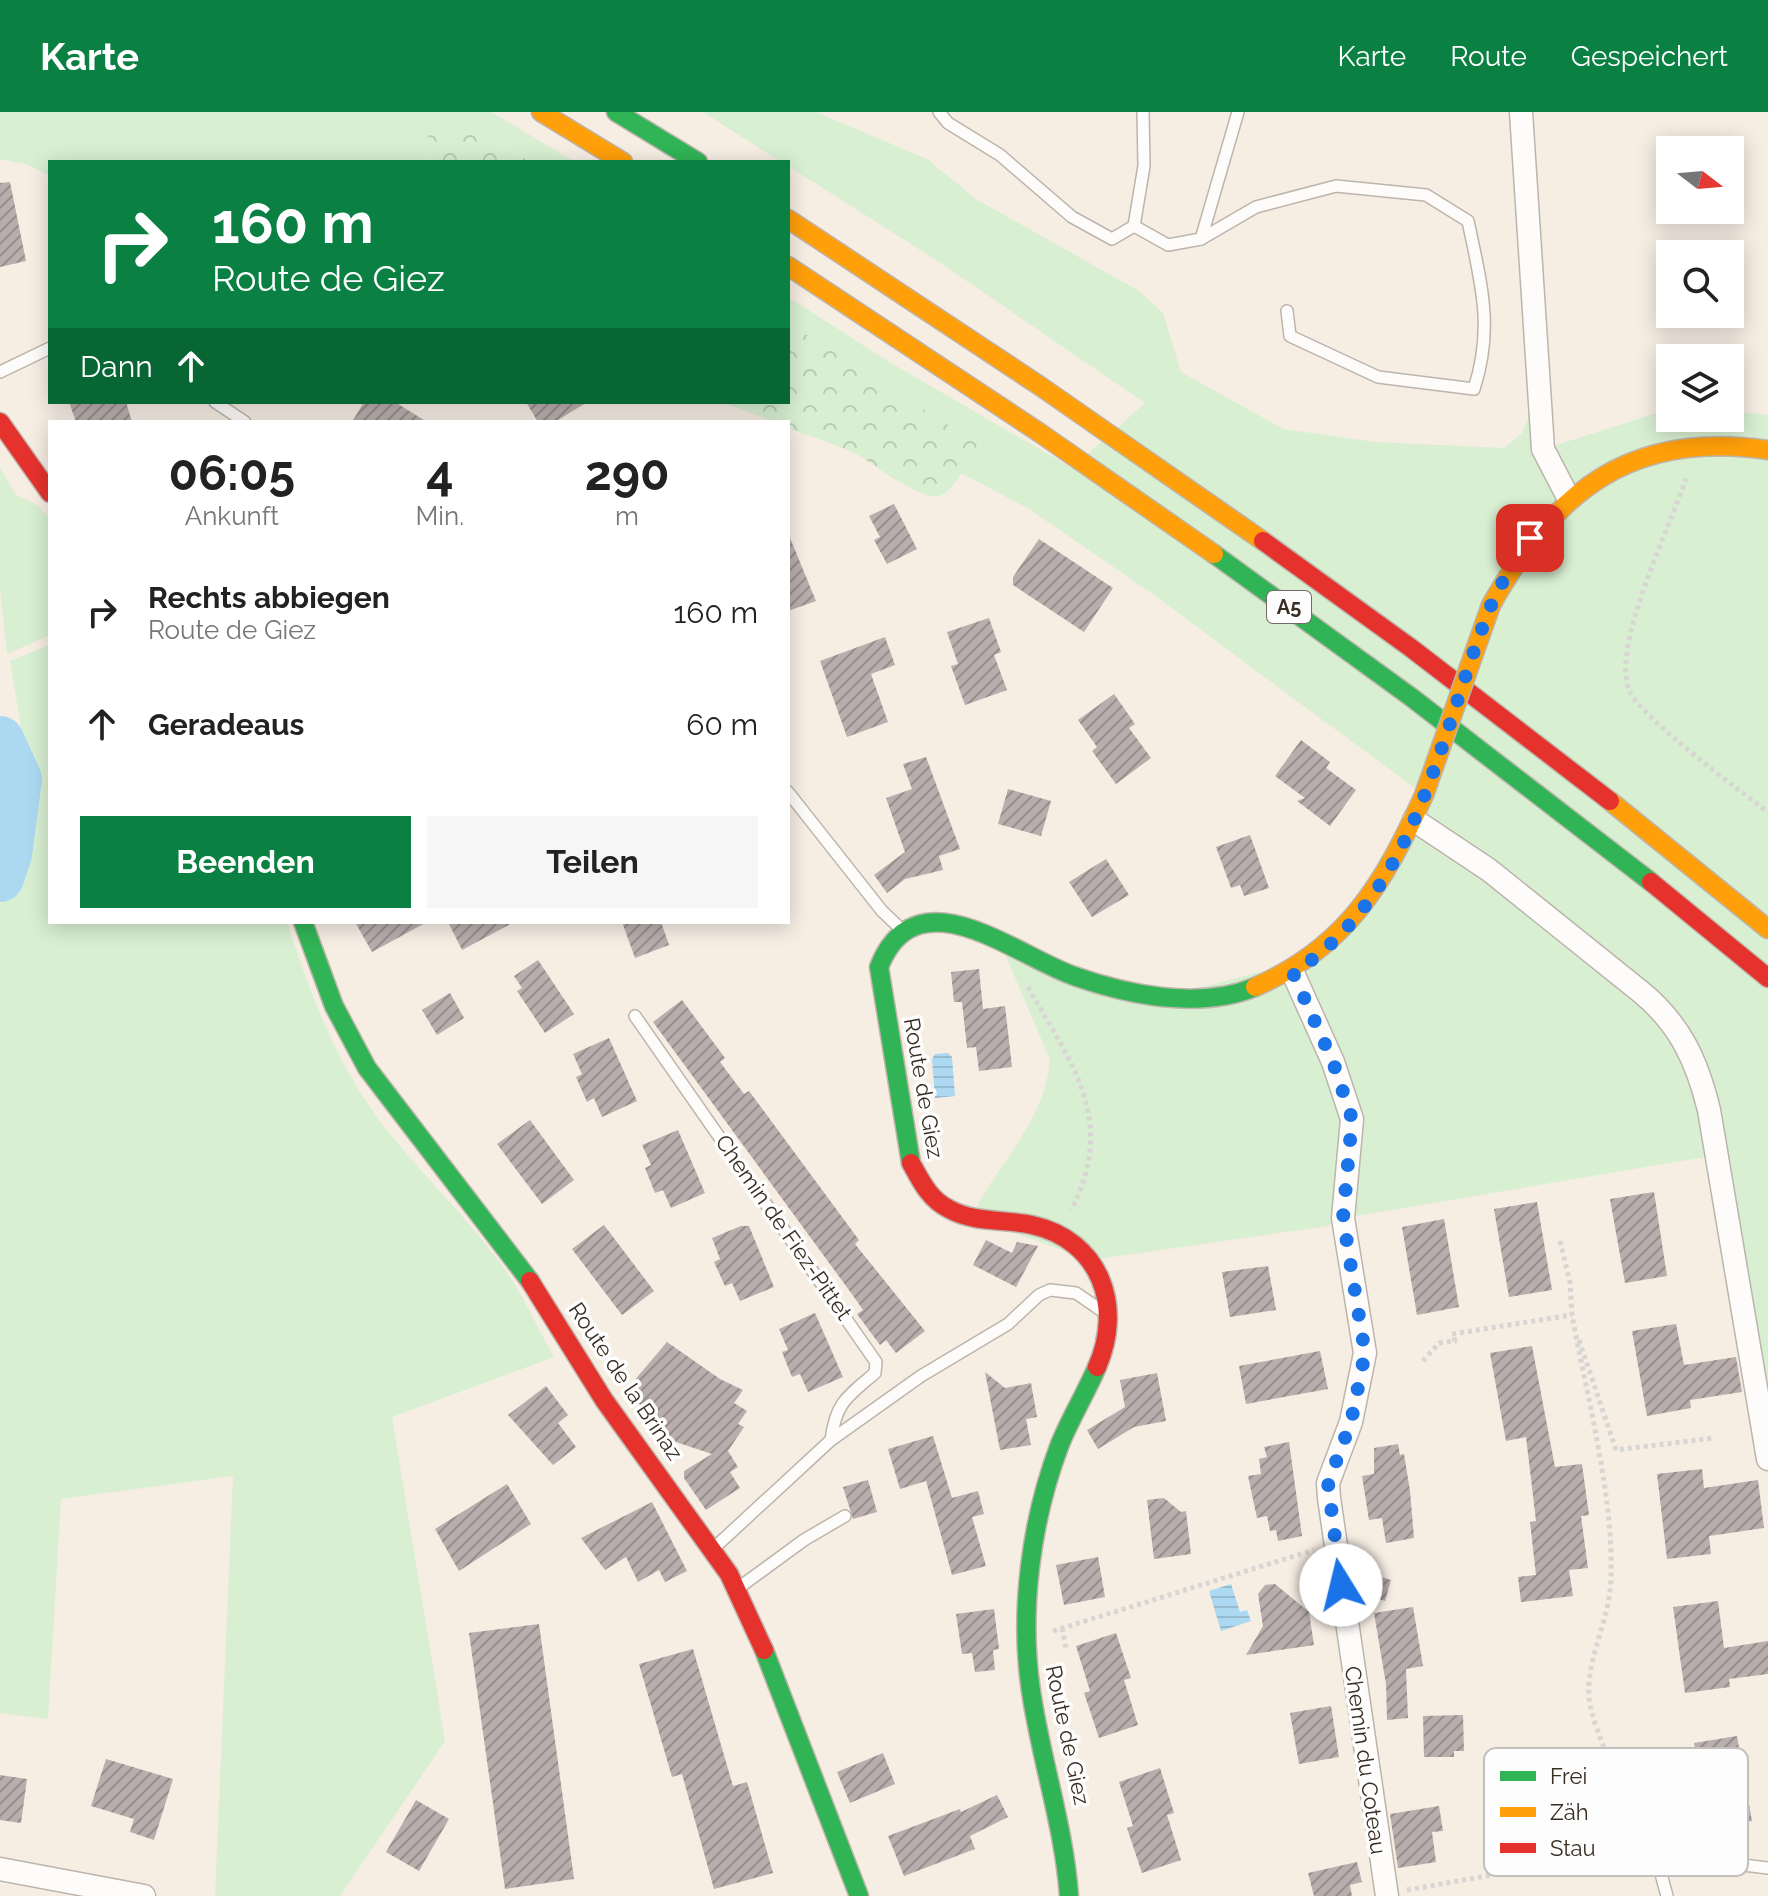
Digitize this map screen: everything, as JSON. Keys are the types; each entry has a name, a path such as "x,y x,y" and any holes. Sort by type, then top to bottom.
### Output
{"main road":[{"path":"541,112 620,160"},
{"path":"616,112 695,160"},
{"name":"A5","path":"790,220 1014,368 1243,526 1551,757 1768,929"},
{"name":"A5","path":"790,267 1070,450 1235,568 1624,861 1768,978"},
{"path":"0,422 48,490"},
{"path":"902,931 942,922 1000,942 1074,977 1131,994 1159,998 1224,996 1293,973 1318,957 1377,892 1424,795 1491,605 1530,538 1597,476 1630,462 1697,447 1768,450"},
{"name":"Route de la Brinaz","path":"304,924 334,1006 367,1068 515,1257 604,1400 713,1548 737,1590 859,1896"},
{"name":"Route de Giez","path":"902,931 889,944 879,967 910,1160 917,1179 934,1199 971,1218 1039,1223 1060,1230 1080,1247 1102,1278 1112,1317 1111,1332 1060,1445 1039,1526 1028,1595 1030,1686 1061,1824 1069,1896"}],"street":[{"path":"1521,112 1543,449 1569,499"},
{"path":"1414,820 1489,870 1660,1007 1685,1039 1700,1072 1709,1110 1768,1459"},
{"name":"Chemin du Coteau","path":"1293,973 1333,1062 1352,1119 1343,1218 1365,1353 1351,1422 1328,1483 1335,1549 1394,1894"},
{"path":"0,1869 144,1896"}],"lane":[{"path":"939,112 948,123 1000,155 1072,217 1112,239 1134,226 1144,166 1143,112"},
{"path":"1201,239 1238,112"},
{"path":"1134,226 1168,245 1201,239 1256,207 1336,186 1426,195 1468,221 1483,291 1485,354 1474,389 1378,377 1290,336 1287,311"},
{"path":"0,372 48,349"},
{"path":"218,404 242,420"},
{"path":"790,795 882,911 902,931"},
{"name":"Chemin de Fiez-Pittet","path":"635,1016 876,1362 875,1373 844,1399 834,1417 831,1440"},
{"path":"713,1548 831,1440 921,1376 1008,1324 1039,1295 1050,1290 1076,1293 1112,1317"},
{"path":"737,1590 804,1540 845,1516"},
{"path":"1748,1866 1768,1868"},
{"path":"1662,1876 1667,1896"}],"path":[{"path":"1697,447 1627,642 1625,675 1630,692 1652,717 1768,812"},
{"path":"1024,979 1076,1068 1087,1101 1087,1166 1078,1195 1060,1230"},
{"path":"1560,1241 1570,1282 1572,1315 1607,1509 1611,1568 1607,1605 1590,1673 1589,1700 1607,1748"},
{"path":"1423,1361 1439,1343 1455,1341 1452,1334 1572,1315"},
{"path":"1576,1333 1616,1450 1714,1438"},
{"path":"1048,1632 1284,1557 1335,1549"},
{"path":"1062,1628 1066,1648"},
{"path":"1394,1894 1491,1876"}],"green space":[{"path":"0,112 491,112 572,160 528,160 471,132 428,158 431,160 48,160 48,175 26,164 0,159"},
{"path":"703,112 816,112 927,159 976,199 1139,291 1163,313 1181,372 1283,429 1375,442 1504,448 1522,433 1538,393 1544,449 1656,413 1656,432 1744,432 1744,412 1768,415 1768,1413 1717,1155 1343,1218 1328,1226 1091,1260 971,1218 1039,1104 1050,1060 1000,942 1159,998 1318,957 1424,795 1150,592 1029,509 961,473 978,444 790,324 790,298 886,360 1072,468 1145,403 936,260 790,167 790,160 778,160"},
{"path":"447,128 471,132 528,160 431,160 425,143 428,136"},
{"path":"790,324 978,444 948,491 934,496 899,482 858,455 790,429 790,420 769,420 728,404 790,404"},
{"path":"0,468 16,495 37,505 48,517 48,636 7,654 0,589"},
{"path":"48,646 48,924 288,924 325,1026 364,1098 395,1140 506,1271 554,1357 392,1417 445,1741 340,1896 215,1896 233,1476 61,1499 48,1719 0,1713 0,906 32,793 10,661"}],"water":[{"path":"948,1053 952,1057 955,1096 935,1098 932,1059 935,1054"},
{"path":"1231,1584 1240,1612 1247,1610 1251,1621 1221,1631 1209,1591"}],"building":[{"path":"10,182 26,261 0,267 0,183"},
{"path":"70,404 127,404 131,420 75,420"},
{"path":"363,404 398,404 424,420 353,420"},
{"path":"527,404 584,404 558,420 537,420"},
{"path":"894,504 917,549 887,564 874,540 880,537 869,516"},
{"path":"790,538 816,601 790,610"},
{"path":"1039,539 1113,588 1084,632 1013,585 1013,577"},
{"path":"989,618 1001,652 994,655 1007,690 965,705 951,666 958,664 947,632"},
{"path":"885,637 895,665 871,674 888,722 847,737 820,661"},
{"path":"1114,694 1135,724 1129,728 1151,758 1116,784 1092,751 1097,747 1078,720"},
{"path":"1301,740 1330,762 1326,768 1356,790 1330,826 1297,801 1305,798 1275,776"},
{"path":"926,757 960,849 939,856 943,870 905,879 887,893 874,875 905,852 886,798 912,789 903,764"},
{"path":"1008,789 1051,801 1041,836 998,824"},
{"path":"1250,835 1269,888 1244,896 1240,885 1231,888 1216,847"},
{"path":"1106,859 1129,895 1092,917 1069,882"},
{"path":"356,924 423,924 372,952"},
{"path":"449,924 510,924 462,950"},
{"path":"623,924 662,924 669,945 635,958"},
{"path":"538,960 574,1014 545,1033 517,991 522,988 514,976"},
{"path":"979,969 983,1009 1005,1006 1012,1067 979,1071 976,1047 967,1048 962,1002 954,1002 951,972"},
{"path":"450,993 464,1018 437,1035 422,1010"},
{"path":"682,1000 725,1058 720,1062 744,1094 749,1091 859,1240 855,1244 925,1331 896,1353 886,1340 880,1345 857,1314 863,1310 854,1297 653,1022"},
{"path":"609,1038 637,1101 602,1117 594,1098 587,1102 576,1077 582,1074 573,1054"},
{"path":"530,1120 574,1180 542,1204 497,1144"},
{"path":"678,1130 705,1193 671,1208 663,1190 655,1193 645,1168 651,1165 642,1145"},
{"path":"1654,1192 1667,1276 1625,1283 1610,1199"},
{"path":"1537,1202 1552,1290 1509,1297 1494,1209"},
{"path":"1444,1219 1459,1307 1417,1315 1402,1227"},
{"path":"604,1225 654,1291 622,1315 572,1249"},
{"path":"741,1226 749,1226 774,1287 740,1301 732,1283 725,1286 714,1262 720,1259 712,1238"},
{"path":"986,1240 1012,1253 1017,1242 1038,1246 1016,1287 973,1265"},
{"path":"1268,1266 1276,1310 1230,1317 1222,1272"},
{"path":"815,1313 843,1377 808,1392 800,1374 792,1377 782,1352 788,1350 779,1329"},
{"path":"1676,1324 1684,1365 1736,1357 1742,1392 1690,1400 1691,1408 1647,1416 1632,1331"},
{"path":"667,1342 720,1379 743,1390 734,1403 747,1411 738,1424 744,1427 728,1451 738,1467 730,1472 740,1488 706,1510 684,1478 684,1471 712,1454 676,1442 646,1421 649,1416 627,1389"},
{"path":"1532,1346 1555,1467 1582,1464 1589,1515 1581,1516 1588,1568 1569,1570 1573,1596 1521,1602 1518,1577 1536,1575 1530,1522 1536,1521 1526,1437 1506,1441 1490,1353"},
{"path":"1320,1351 1328,1389 1246,1404 1239,1366"},
{"path":"985,1372 1005,1388 1031,1383 1037,1417 1026,1419 1031,1445 1000,1450"},
{"path":"1157,1373 1166,1421 1134,1427 1098,1449 1087,1430 1125,1407 1120,1380"},
{"path":"546,1386 568,1415 558,1423 576,1447 553,1465 508,1415"},
{"path":"933,1436 952,1498 978,1491 984,1514 972,1517 986,1566 952,1575 926,1481 900,1489 888,1449"},
{"path":"1289,1442 1302,1536 1278,1541 1276,1530 1270,1531 1267,1516 1257,1518 1248,1476 1261,1474 1259,1459 1267,1457 1264,1447"},
{"path":"1398,1444 1400,1455 1404,1454 1414,1538 1386,1543 1382,1518 1369,1520 1362,1476 1374,1474 1374,1448"},
{"path":"1702,1469 1704,1488 1758,1480 1764,1528 1709,1536 1711,1554 1667,1559 1657,1474"},
{"path":"868,1480 877,1512 853,1519 843,1487"},
{"path":"507,1484 531,1524 459,1571 435,1529"},
{"path":"1164,1498 1181,1512 1186,1511 1191,1554 1154,1559 1147,1500"},
{"path":"652,1502 687,1571 665,1582 659,1570 638,1582 626,1557 605,1570 581,1538"},
{"path":"1098,1557 1105,1597 1064,1605 1056,1565"},
{"path":"1360,1570 1391,1580 1385,1601 1357,1592"},
{"path":"1275,1584 1309,1612 1314,1645 1246,1655 1263,1626 1258,1594 1265,1585"},
{"path":"1718,1601 1724,1648 1768,1641 1768,1674 1729,1679 1730,1687 1685,1693 1673,1607"},
{"path":"1413,1607 1423,1666 1406,1669 1408,1718 1387,1720 1386,1684 1374,1613"},
{"path":"994,1609 999,1649 993,1650 995,1670 975,1672 972,1653 962,1654 956,1614"},
{"path":"539,1624 574,1879 505,1889 469,1633"},
{"path":"1116,1633 1131,1678 1124,1680 1138,1725 1099,1738 1084,1693 1090,1691 1076,1646"},
{"path":"693,1649 733,1786 747,1782 773,1873 714,1889 682,1774 672,1777 639,1664"},
{"path":"1331,1706 1339,1757 1299,1764 1290,1713"},
{"path":"1463,1715 1464,1751 1454,1751 1454,1757 1424,1757 1423,1716"},
{"path":"1737,1736 1739,1748 1695,1748 1694,1743"},
{"path":"883,1753 895,1784 850,1803 837,1772"},
{"path":"106,1759 173,1779 154,1840 130,1832 134,1819 91,1806"},
{"path":"1160,1768 1174,1813 1167,1815 1181,1860 1142,1873 1127,1828 1133,1826 1119,1782"},
{"path":"0,1775 27,1779 21,1823 0,1820"},
{"path":"997,1795 1008,1817 970,1836 975,1849 904,1876 888,1836 960,1809 961,1812"},
{"path":"1748,1798 1752,1821 1748,1822"},
{"path":"416,1800 449,1819 419,1871 386,1852"},
{"path":"1439,1806 1443,1831 1432,1832 1436,1862 1398,1868 1390,1814"},
{"path":"1357,1862 1362,1882 1350,1885 1352,1896 1314,1896 1308,1873"}],"waterway":[{"path":"0,740 18,779 8,854 0,878"}],"traffic: fast":[{"path":"616,112 695,160"},
{"path":"1214,554 1411,697 1651,882"},
{"path":"911,1163 879,967 896,939 917,925 942,923 968,928 1074,976 1140,994 1211,998 1255,987"},
{"path":"304,924 334,1006 367,1068 530,1281"},
{"path":"1069,1896 1062,1844 1031,1691 1027,1598 1035,1534 1050,1473 1064,1434 1097,1367"},
{"path":"764,1650 859,1896"}],"traffic: slow":[{"path":"541,112 620,160"},
{"path":"790,220 1040,386 1263,541"},
{"path":"790,267 1040,433 1214,554"},
{"path":"1491,605 1542,530 1570,501 1602,477 1637,460 1676,450 1719,446 1768,450"},
{"path":"1424,795 1491,605"},
{"path":"1255,987 1315,952 1359,909 1394,856 1424,795"},
{"path":"1610,801 1768,929"}],"traffic: jam":[{"path":"0,422 48,490"},
{"path":"1263,541 1411,648 1610,801"},
{"path":"1651,882 1768,978"},
{"path":"911,1163 931,1195 949,1209 969,1217 1032,1225 1055,1233 1075,1245 1090,1260 1106,1299 1108,1321 1105,1344 1097,1367"},
{"path":"530,1281 604,1400 729,1574 764,1650"}],"route":[{"path":"1341,1585 1328,1483 1351,1422 1365,1353 1345,1247 1343,1218 1352,1119 1333,1062 1293,973 1318,957 1341,936 1377,892 1424,795 1491,605 1530,538"}]}
